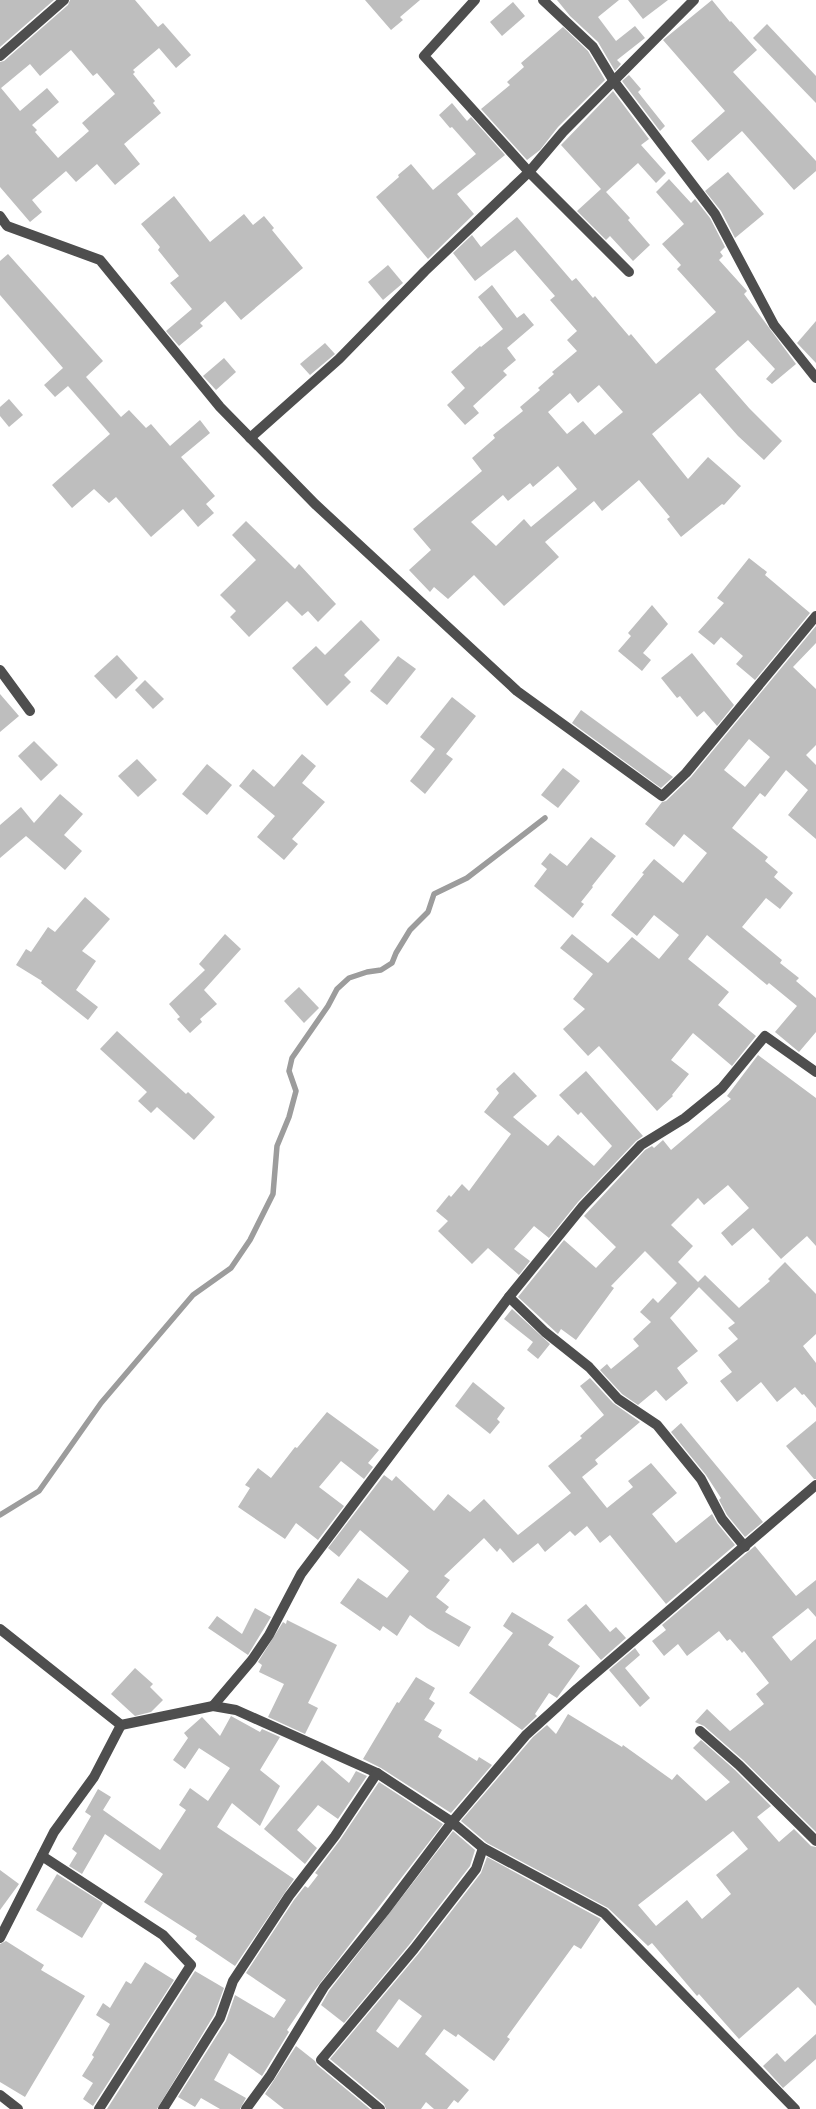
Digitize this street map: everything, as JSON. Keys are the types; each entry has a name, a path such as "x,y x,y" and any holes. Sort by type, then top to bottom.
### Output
{"street":[{"path":"0,56 64,0"},
{"path":"476,0 424,56 529,172 629,272"},
{"path":"543,0 594,47 613,80 715,214 774,325 816,378"},
{"path":"250,438 339,359 425,271 529,172 562,132 694,0"},
{"path":"0,216 7,226 100,260 220,407 315,504 517,691 662,796 686,773 816,616"},
{"path":"0,670 30,711"},
{"path":"213,1706 252,1660 269,1635 302,1574 509,1297 583,1206 641,1145 685,1118 722,1088 765,1036 816,1072"},
{"path":"509,1297 545,1332 589,1367 618,1399 657,1426 701,1479 722,1519 745,1547"},
{"path":"246,2109 270,2076 324,1987 384,1912 452,1822 526,1735 577,1689 816,1485"},
{"path":"0,1628 121,1726"},
{"path":"0,1938 54,1832 94,1777 121,1726 213,1706 236,1710 377,1773 452,1822 483,1848 604,1913 795,2109"},
{"path":"700,1731 739,1765 816,1841"},
{"path":"162,2109 220,2018 233,1981 289,1896 335,1836 377,1773"},
{"path":"380,2109 321,2060 414,1949 476,1869 483,1848"},
{"path":"42,1856 163,1935 191,1965 99,2109"},
{"path":"0,2095 18,2109"}],"building":[{"path":"0,0 54,0 0,47"},
{"path":"70,0 135,0 158,27 163,23 191,55 176,68 159,48 133,70 135,72 133,74 155,101 153,103 161,113 124,144 140,164 115,185 97,164 76,182 66,171 32,200 42,212 30,222 0,187 0,62 4,61 68,5","holes":["71,50 93,76 97,73 115,94 82,123 89,131 58,158 35,132 37,130 32,125 59,102 47,88 20,111 1,88 30,64 40,76"]},
{"path":"365,0 420,0 400,17 403,20 391,30"},
{"path":"557,0 619,0 598,17 616,41 635,26 645,38 617,60 621,64 615,71 598,42 570,16"},
{"path":"628,0 668,0 643,19"},
{"path":"712,0 730,22 731,21 757,50 733,72 816,161 816,171 794,190 742,131 708,161 691,141 725,111 663,40"},
{"path":"513,2 525,16 502,36 490,22"},
{"path":"767,24 816,76 816,103 753,38"},
{"path":"563,27 588,51 605,80 558,127 540,150 527,160 481,109 510,85 507,82 524,67 521,63"},
{"path":"629,75 641,89 638,92 665,126 660,131 622,81"},
{"path":"613,91 649,139 641,145 666,173 656,183 638,163 606,192 630,218 628,220 650,245 633,261 610,236 606,240 577,211 601,189 561,145"},
{"path":"452,103 467,121 471,117 505,155 457,194 474,214 428,259 376,197 399,177 398,175 411,164 433,190 476,154 439,115"},
{"path":"728,172 764,214 735,238 721,211 705,191"},
{"path":"669,179 691,203 695,199 710,218 725,247 720,252 723,256 719,260 747,291 744,294 796,364 772,384 766,379 775,369 748,340 715,369 749,408 782,441 764,460 738,436 700,393 652,434 688,479 708,457 741,486 724,505 722,504 681,537 667,519 670,517 639,480 602,511 594,501 545,542 559,557 504,606 474,575 448,599 434,587 430,592 409,570 431,550 413,529 482,471 472,458 495,438 493,435 523,411 520,407 540,390 538,388 554,374 552,372 577,351 567,340 577,331 550,300 555,296 515,250 475,281 453,253 472,235 481,247 517,217 572,281 576,278 593,298 595,296 629,336 631,334 656,364 716,312 677,269 681,265 662,244 684,224 656,192","holes":["599,385 623,412 595,435 583,421 567,434 548,412 570,393 578,403","558,466 577,489 531,527 524,519 496,546 471,522 503,495 508,501 530,483 533,487"]},
{"path":"174,196 210,242 244,214 253,225 264,216 274,228 272,230 303,268 241,320 225,301 200,323 203,326 179,346 166,331 192,309 170,283 179,276 158,250 160,247 141,224"},
{"path":"8,254 103,361 86,377 121,417 129,410 146,428 151,424 170,446 200,420 210,433 181,457 215,496 206,504 214,513 198,527 183,509 151,537 116,497 109,503 94,489 72,508 52,485 110,434 68,386 55,397 44,385 63,368 0,295 0,261"},
{"path":"388,265 403,283 383,300 368,282"},
{"path":"492,285 517,318 524,313 534,325 507,348 516,360 503,371 507,375 473,406 479,413 465,425 447,405 465,388 451,372 480,346 481,347 503,329 478,297"},
{"path":"816,321 816,363 797,343"},
{"path":"325,343 335,354 310,375 300,364"},
{"path":"224,358 236,372 216,390 203,376"},
{"path":"9,399 23,415 9,427 0,416 0,407"},
{"path":"246,521 295,569 299,564 336,604 318,622 308,611 302,616 287,601 249,637 230,617 236,611 220,595 256,560 232,535"},
{"path":"749,558 767,572 765,575 810,613 755,680 736,664 743,656 721,637 714,645 698,632 724,603 717,598"},
{"path":"652,605 668,624 643,653 651,660 642,671 618,651 631,636 628,633"},
{"path":"361,620 380,640 344,675 351,682 327,706 292,668 316,646 325,655"},
{"path":"816,626 816,643 793,667 816,689 816,745 806,755 816,765 816,839 788,815 808,790 786,770 765,797 760,793 732,828 768,857 765,861 778,872 774,877 793,893 780,909 766,898 742,927 782,960 780,963 799,978 796,981 816,998 816,1032 799,1052 775,1032 797,1006 769,983 767,985 707,935 688,959 729,992 718,1005 756,1036 732,1066 693,1033 671,1060 689,1074 672,1095 673,1096 657,1111 599,1046 588,1056 563,1029 585,1009 573,999 593,974 560,948 572,934 608,963 632,937 659,959 679,935 654,915 637,936 611,915 644,874 642,873 654,859 683,883 707,853 684,834 674,847 645,824 662,802 666,801 691,777","holes":["749,739 770,757 745,787 724,770"]},
{"path":"692,653 734,705 717,726 704,711 697,717 680,696 677,698 661,678"},
{"path":"117,655 138,678 116,699 94,676"},
{"path":"398,656 416,669 387,705 370,691"},
{"path":"145,680 164,699 153,709 135,690"},
{"path":"0,694 19,716 0,732"},
{"path":"452,697 476,716 446,754 453,759 425,794 410,781 435,749 420,737"},
{"path":"581,710 673,777 661,788 572,723"},
{"path":"34,741 58,765 41,781 18,756"},
{"path":"302,754 316,766 302,783 325,802 292,839 298,844 284,860 257,837 275,816 239,786 253,769 274,787"},
{"path":"137,759 157,780 138,797 118,776"},
{"path":"207,764 232,785 207,815 182,794"},
{"path":"563,768 580,781 558,808 541,795"},
{"path":"60,794 83,814 64,835 82,851 65,870 26,836 0,858 0,825 21,807 34,823"},
{"path":"591,837 616,856 592,886 593,887 581,902 584,904 573,918 534,886 547,869 541,864 550,853 567,866"},
{"path":"85,897 110,919 82,951 96,961 76,990 98,1007 88,1020 41,983 42,981 16,965 26,949 31,952 48,927 55,932"},
{"path":"225,934 241,949 204,990 217,1004 200,1019 202,1022 190,1033 177,1019 180,1017 169,1004 205,970 199,964"},
{"path":"299,987 319,1008 304,1023 284,1001"},
{"path":"117,1031 186,1094 188,1092 215,1117 194,1140 157,1107 151,1113 138,1101 147,1092 100,1049"},
{"path":"758,1055 816,1098 816,1246 807,1236 781,1259 753,1228 732,1246 721,1233 749,1208 728,1185 704,1205 698,1198 671,1225 693,1246 678,1262 698,1282 705,1275 739,1308 770,1281 768,1279 785,1262 816,1294 816,1334 803,1346 816,1363 816,1408 804,1394 802,1395 795,1387 777,1402 761,1382 737,1402 720,1381 732,1372 718,1355 738,1339 728,1328 735,1323 699,1287 670,1318 698,1351 677,1368 688,1383 666,1401 656,1390 638,1405 622,1394 600,1370 607,1364 611,1369 639,1346 633,1339 651,1322 640,1312 653,1298 658,1303 677,1283 645,1251 611,1286 614,1288 576,1340 561,1329 558,1334 518,1297 564,1240 596,1268 616,1247 584,1216 645,1150 652,1146 654,1148 663,1140 671,1150 731,1099 727,1096"},
{"path":"586,1071 643,1136 636,1141 578,1202 549,1238 534,1226 514,1249 530,1261 519,1275 488,1248 472,1264 438,1231 448,1221 436,1211 449,1195 451,1197 462,1184 469,1191 511,1134 484,1112 499,1093 496,1089 514,1072 537,1096 513,1117 548,1146 558,1135 594,1166 612,1146 581,1112 578,1115 559,1095"},
{"path":"512,1309 550,1344 538,1359 527,1350 533,1342 504,1319"},
{"path":"590,1378 613,1403 640,1422 595,1460 598,1464 582,1477 607,1508 633,1487 628,1481 651,1463 677,1493 652,1514 676,1543 712,1514 717,1523 735,1545 666,1604 610,1535 600,1543 587,1526 575,1536 570,1531 545,1552 538,1543 513,1563 500,1548 497,1552 484,1538 444,1576 450,1580 436,1597 449,1607 445,1612 471,1627 459,1647 427,1628 410,1615 397,1636 383,1626 380,1631 340,1603 358,1578 387,1598 409,1571 360,1530 339,1557 328,1548 384,1475 392,1481 396,1476 434,1511 448,1494 470,1512 484,1499 518,1535 571,1493 548,1466 582,1438 580,1436 604,1415 580,1386"},
{"path":"473,1382 505,1408 497,1419 500,1422 490,1434 455,1406"},
{"path":"327,1412 379,1450 368,1463 373,1467 364,1479 341,1461 319,1487 344,1506 318,1540 296,1523 285,1539 238,1507 250,1488 245,1485 258,1468 271,1478 295,1447 297,1448"},
{"path":"816,1421 816,1479 814,1479 786,1446"},
{"path":"681,1423 763,1522 745,1537 727,1515 719,1500 721,1498 706,1475 671,1432"},
{"path":"755,1546 796,1596 816,1580 816,1617 808,1608 772,1637 791,1661 816,1639 816,1832 743,1760 704,1726 695,1722 707,1709 730,1731 764,1704 756,1694 769,1683 744,1651 742,1653 730,1639 727,1641 719,1631 687,1656 678,1644 664,1656 652,1641 666,1630 662,1625"},
{"path":"586,1604 610,1632 616,1627 626,1638 601,1660 567,1620"},
{"path":"255,1608 271,1617 248,1655 208,1628 217,1616 242,1634"},
{"path":"512,1612 554,1637 548,1645 580,1666 557,1698 549,1693 535,1714 537,1716 522,1730 469,1693 513,1633 503,1626"},
{"path":"287,1620 337,1645 308,1703 318,1708 305,1734 268,1717 284,1684 259,1672 262,1665 258,1662 283,1622 286,1624"},
{"path":"635,1648 640,1655 625,1668 650,1698 640,1707 609,1670"},
{"path":"135,1668 153,1684 150,1687 163,1700 151,1712 135,1716 111,1694"},
{"path":"416,1677 435,1688 429,1699 435,1703 424,1720 442,1730 438,1737 477,1761 479,1757 492,1765 451,1813 381,1768 363,1759 397,1702 399,1703"},
{"path":"568,1714 622,1747 623,1745 672,1780 677,1774 706,1801 730,1782 693,1748 701,1740 735,1770 771,1806 757,1817 779,1842 794,1829 811,1846 816,1847 816,2006 798,1987 739,2039 699,1994 697,1996 652,1943 648,1946 608,1908 487,1843 461,1821 533,1737 547,1725 556,1734","holes":["733,1831 748,1849 716,1875 731,1894 702,1919 687,1900 656,1926 638,1905"]},
{"path":"231,1716 260,1732 262,1729 280,1737 260,1770 280,1786 260,1826 232,1803 217,1827 294,1879 235,1966 195,1939 197,1936 144,1902 163,1874 105,1834 82,1874 69,1866 77,1853 72,1849 91,1816 85,1812 98,1789 111,1797 103,1810 160,1850 186,1810 179,1805 190,1788 208,1801 230,1768 199,1748 185,1769 173,1760 188,1738 184,1733 202,1717 220,1736"},
{"path":"322,1760 349,1783 356,1771 367,1776 338,1819 318,1805 297,1830 317,1848 305,1864 264,1829"},
{"path":"379,1782 443,1824 310,1996 287,2030 289,2032 262,2076 229,2053 214,2080 246,2098 240,2109 220,2109 201,2098 195,2107 178,2097 226,2021 235,1995 274,2018 286,2000 246,1973 294,1900 305,1886 308,1888 318,1875 315,1873 340,1840"},
{"path":"453,1831 475,1850 470,1866 409,1945 344,2023 321,2005 329,1991"},
{"path":"487,1857 601,1919 581,1949 574,1945 507,2037 510,2039 494,2061 458,2034 456,2037 444,2029 425,2054 469,2090 458,2103 454,2100 447,2109 434,2109 426,2102 421,2109 386,2109 384,2104 330,2059 419,1953 481,1873","holes":["399,1999 422,2016 398,2048 376,2031"]},
{"path":"0,1870 19,1884 0,1910"},
{"path":"57,1874 103,1903 82,1938 36,1910"},
{"path":"6,1941 44,1965 41,1970 85,1996 25,2097 0,2082 0,1944"},
{"path":"145,1962 174,1980 93,2106 83,2099 93,2083 82,2076 94,2057 92,2055 110,2024 96,2015 103,2003 110,2008 126,1981 131,1984"},
{"path":"195,1971 224,1988 214,2015 157,2109 107,2109"},
{"path":"816,2034 816,2059 783,2088 763,2066 777,2053 785,2062"},
{"path":"296,2046 370,2109 284,2109 265,2094"}],"waterway":[{"path":"0,1515 39,1491 101,1403 193,1295 231,1268 250,1240 273,1194 277,1146 289,1117 296,1091 289,1071 292,1058 328,1006 337,989 349,978 367,972 381,970 392,963 396,953 410,930 428,912 434,894 467,878 545,818"}]}
